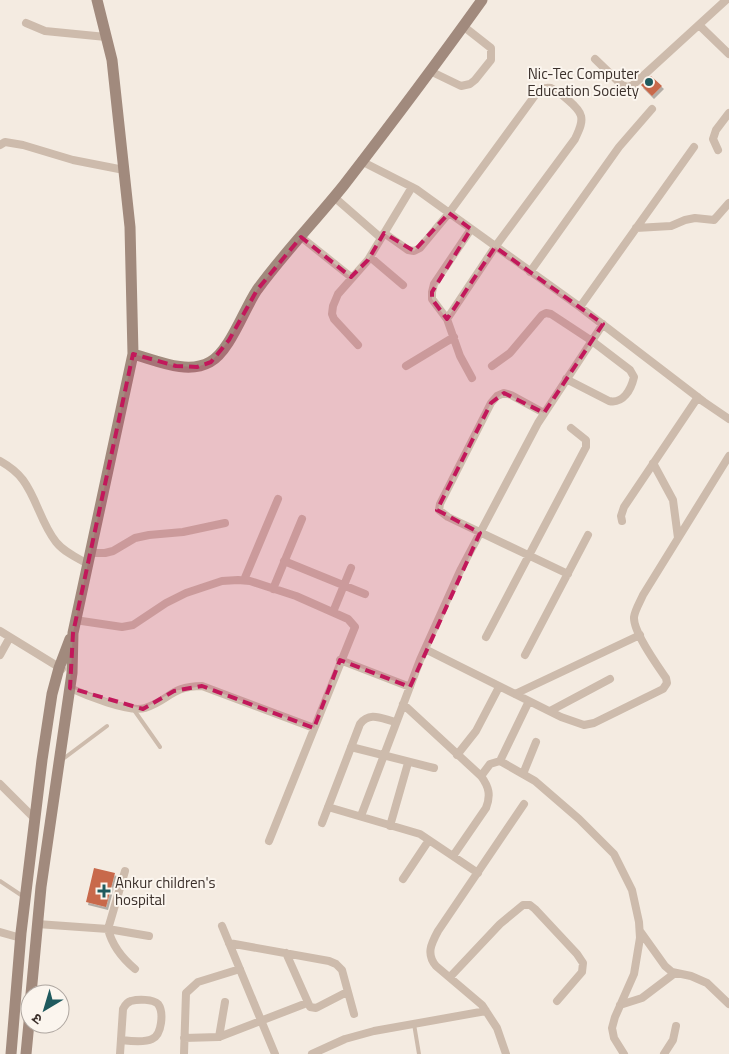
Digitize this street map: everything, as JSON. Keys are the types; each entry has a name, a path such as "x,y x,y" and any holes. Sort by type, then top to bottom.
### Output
{"street":[{"path":"33,984 41,887 72,673 75,620 133,354 130,228 112,60 97,0"},
{"path":"133,354 176,366 197,367 211,362 220,354 257,290 334,197 482,0"},
{"path":"595,58 622,85 628,87 633,85 726,0"},
{"path":"26,23 45,32 106,37"},
{"path":"699,25 729,54"},
{"path":"430,71 462,86 470,84 491,60 491,48 464,26"},
{"path":"334,197 383,235 408,250 414,251 420,248 449,213 539,90 544,87 550,88 576,106 581,116 580,126 575,139 496,247 447,319"},
{"path":"530,272 619,147 652,109"},
{"path":"718,150 713,139 716,130 729,113"},
{"path":"0,145 5,142 23,145 65,158 124,170"},
{"path":"580,306 694,147"},
{"path":"361,161 412,187 580,306 729,419"},
{"path":"358,346 334,319 332,314 333,306 338,294 370,257 412,187"},
{"path":"636,228 671,226 694,218 714,220 729,203"},
{"path":"471,229 434,284 432,300 447,319 460,356 472,378"},
{"path":"301,237 351,278"},
{"path":"370,257 403,285"},
{"path":"492,366 510,353 542,315 546,313 551,314 592,341 630,370 634,377 632,384 622,399 616,402 609,401 566,379"},
{"path":"361,816 410,686 462,569 544,413 603,324"},
{"path":"406,366 454,336"},
{"path":"544,413 512,395 504,393 497,396 491,403 440,504 440,510 448,517 568,574"},
{"path":"622,521 624,507 698,397"},
{"path":"486,637 586,447 586,440 582,434 571,428"},
{"path":"425,650 550,712 584,725 594,723 663,689 667,683 666,678 640,636 635,624 636,611 678,538 729,456"},
{"path":"0,460 13,468 24,481 47,528 57,543 68,552 89,558 105,553 135,538 183,532 225,523"},
{"path":"653,464 673,500 678,538"},
{"path":"244,580 278,499"},
{"path":"273,589 302,519"},
{"path":"525,655 588,535"},
{"path":"284,561 365,594"},
{"path":"333,612 351,568"},
{"path":"75,620 122,627 133,625 166,603 186,593 222,581 244,580 348,618 355,627 340,660 269,841"},
{"path":"0,631 59,668 72,673"},
{"path":"11,1054 25,898 52,694 59,668 73,633"},
{"path":"515,694 640,636"},
{"path":"0,654 10,637"},
{"path":"340,660 410,686"},
{"path":"550,712 610,679"},
{"path":"70,688 97,699 144,709 174,691 188,686 202,686 314,728"},
{"path":"457,756 476,730 499,687"},
{"path":"500,761 529,701"},
{"path":"403,704 457,756 481,776 487,785 489,800 486,808 453,856"},
{"path":"322,823 360,724 365,718 370,716 396,722"},
{"path":"523,774 536,742"},
{"path":"351,747 434,768"},
{"path":"481,776 490,764 500,761 535,781 566,806 614,854 632,890 640,931 634,974 620,1004 612,1028 614,1038 624,1054"},
{"path":"390,826 408,762"},
{"path":"0,784 35,819"},
{"path":"506,1054 497,1028 486,1010 431,960 430,954 433,940 444,921 524,804"},
{"path":"328,807 420,834 478,873"},
{"path":"403,880 429,840"},
{"path":"125,871 108,930 114,944 135,969"},
{"path":"450,977 500,924 523,905 530,905 577,954 583,963 582,972 557,1001"},
{"path":"37,924 108,930 148,936"},
{"path":"222,926 275,1054"},
{"path":"640,931 665,966 675,973 691,976 707,983 729,1004"},
{"path":"0,932 21,938"},
{"path":"229,943 329,961 336,964 342,970 354,1014"},
{"path":"286,953 310,1007 316,1008 347,992"},
{"path":"184,1054 186,993 198,982 240,969"},
{"path":"620,1004 642,998 675,973"},
{"path":"120,1054 123,1008 125,1004 130,1001 152,1000 158,1004 161,1010 158,1036 148,1041 121,1040"},
{"path":"219,1037 225,1002"},
{"path":"184,1038 219,1037 307,1003"},
{"path":"312,1054 345,1039 374,1031 486,1010"},
{"path":"664,1054 673,1040 676,1026"},
{"path":"26,1054 28,1034"}],"lane":[{"path":"133,708 160,747"},
{"path":"59,761 107,726"},
{"path":"0,881 25,898"},
{"path":"414,1023 419,1054"}],"highlighted area":[{"path":"449,213 471,229 432,292 432,299 447,319 495,247 603,324 544,413 504,393 491,403 437,510 480,533 410,687 340,660 314,728 202,686 174,691 143,709 70,688 73,633 133,354 176,366 197,367 211,362 229,340 257,290 301,237 351,277 368,260 384,233 414,251"}],"building":[{"path":"651,76 662,86 652,96 641,85"},
{"path":"94,868 115,873 106,907 86,902"}],"place":[{"name":"Nic-Tec Computer Education Society","path":"649,82"},
{"name":"Ankur children's hospital","path":"104,891"}]}
